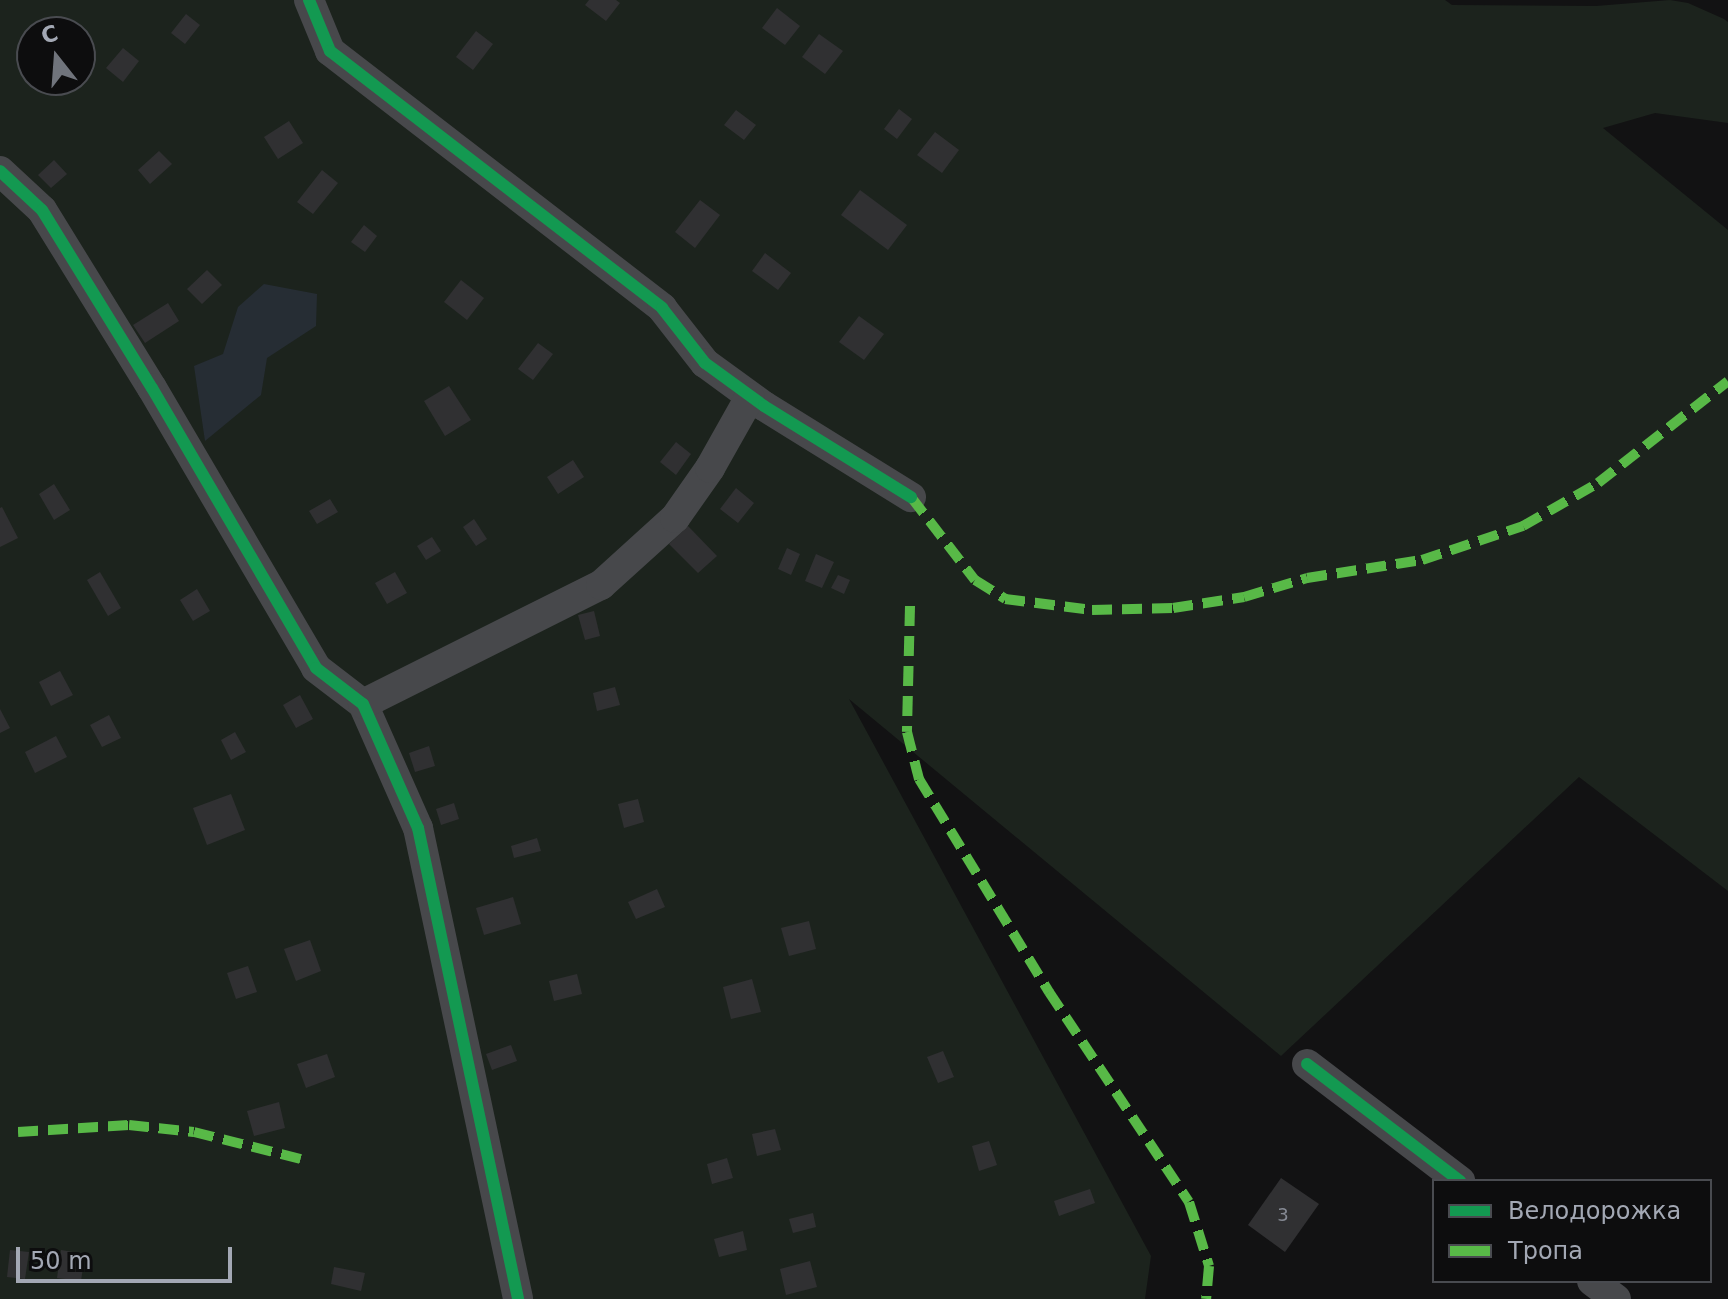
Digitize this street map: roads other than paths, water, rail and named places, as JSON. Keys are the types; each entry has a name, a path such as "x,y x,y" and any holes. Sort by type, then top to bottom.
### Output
{"street":[{"path":"309,0 330,51 662,308 705,363 750,397 911,497"},
{"path":"0,171 42,210 152,388 316,668 363,704 418,828 518,1299"},
{"path":"363,704 601,585 675,518 710,468 750,397"},
{"path":"1307,1064 1457,1179"},
{"path":"1595,1283 1616,1299"}]}
